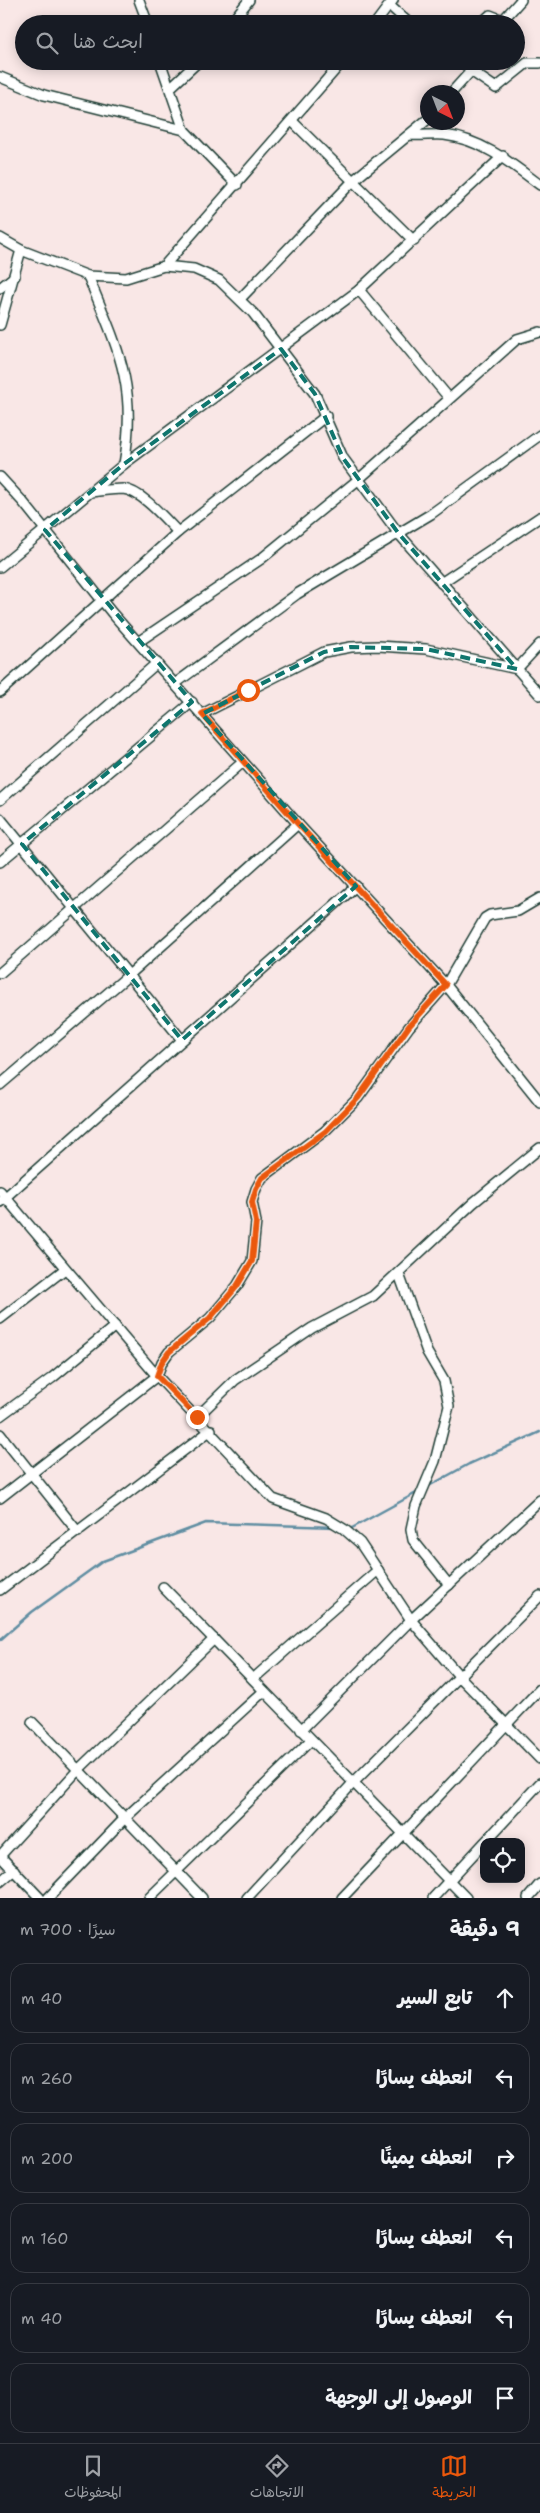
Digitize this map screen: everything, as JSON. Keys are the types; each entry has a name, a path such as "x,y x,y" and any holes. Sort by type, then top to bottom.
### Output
{"street":[{"path":"140,0 145,15"},
{"path":"237,15 249,0"},
{"path":"508,15 521,0"},
{"path":"382,15 392,3 402,15"},
{"path":"525,65 540,63"},
{"path":"163,70 184,130 236,185"},
{"path":"170,88 189,70"},
{"path":"164,266 335,70"},
{"path":"458,85 471,71 496,88 518,70"},
{"path":"0,77 44,95 184,130"},
{"path":"292,121 414,241"},
{"path":"240,298 354,180 420,126"},
{"path":"409,135 443,135 470,141 502,156 540,184"},
{"path":"0,567 124,464 255,365 281,350 360,290 502,156"},
{"path":"0,238 21,250 88,276 126,278 164,266 194,269 219,280 240,298 315,394 343,458 399,534 540,695"},
{"path":"0,324 16,275 21,250"},
{"path":"0,288 16,275"},
{"path":"88,276 122,362 128,383 129,434 124,464"},
{"path":"360,290 449,398"},
{"path":"138,642 261,559 359,479 518,339 540,332"},
{"path":"0,692 178,532 326,416"},
{"path":"176,683 297,594 399,534 540,435"},
{"path":"0,477 102,602 176,683 298,824 446,985 540,1102"},
{"path":"91,492 124,489 152,506 178,532"},
{"path":"441,582 540,517"},
{"path":"517,669 540,644"},
{"path":"202,714 324,652 351,647 426,648 517,669"},
{"path":"0,800 156,663"},
{"path":"0,862 192,702"},
{"path":"0,973 75,910 243,762"},
{"path":"0,818 182,1040"},
{"path":"0,1085 129,975 298,824"},
{"path":"356,886 2,1197 116,1326 157,1376 211,1430 273,1499 311,1511 344,1529 360,1543 411,1620 460,1677 540,1759"},
{"path":"0,1498 157,1376 162,1362 169,1352 210,1318 237,1286 252,1261 256,1222 252,1202 262,1178 325,1132 358,1098 409,1026 446,985 485,918 490,915 518,911 540,898"},
{"path":"197,1417 235,1380 312,1328 373,1296 399,1274 473,1203 540,1148"},
{"path":"0,1319 65,1269"},
{"path":"399,1274 427,1352 444,1381 448,1406 435,1461 416,1506 411,1529 413,1540 449,1585"},
{"path":"0,1416 52,1378 116,1326"},
{"path":"0,1590 211,1430"},
{"path":"0,1434 78,1532"},
{"path":"301,1730 411,1620 540,1500"},
{"path":"253,1679 378,1570"},
{"path":"163,1587 466,1898"},
{"path":"246,1898 353,1783 540,1596"},
{"path":"40,1898 0,1856 78,1770 214,1639"},
{"path":"342,1898 540,1689"},
{"path":"48,1898 125,1818 264,1690"},
{"path":"32,1722 202,1898"},
{"path":"149,1898 311,1740"},
{"path":"490,1838 540,1784"},
{"path":"433,1898 480,1848"},
{"path":"0,1882 14,1870"},
{"path":"528,1898 540,1884"}],"highlighted area":[{"path":"281,349 315,394 343,458 399,534 517,669 426,649 351,647 324,652 202,714 356,886 182,1040 22,844 192,702 45,530 124,464"}],"waterway":[{"path":"427,1487 469,1464 540,1432"},
{"path":"348,1528 352,1528 418,1492"},
{"path":"0,1640 32,1612 103,1561 206,1523 335,1527"}],"route":[{"path":"197,1417 157,1376 162,1362 169,1352 181,1340 210,1318 237,1286 252,1261 256,1241 256,1222 252,1202 262,1178 325,1132 358,1098 409,1026 446,985 298,824 202,714 248,690"}]}
